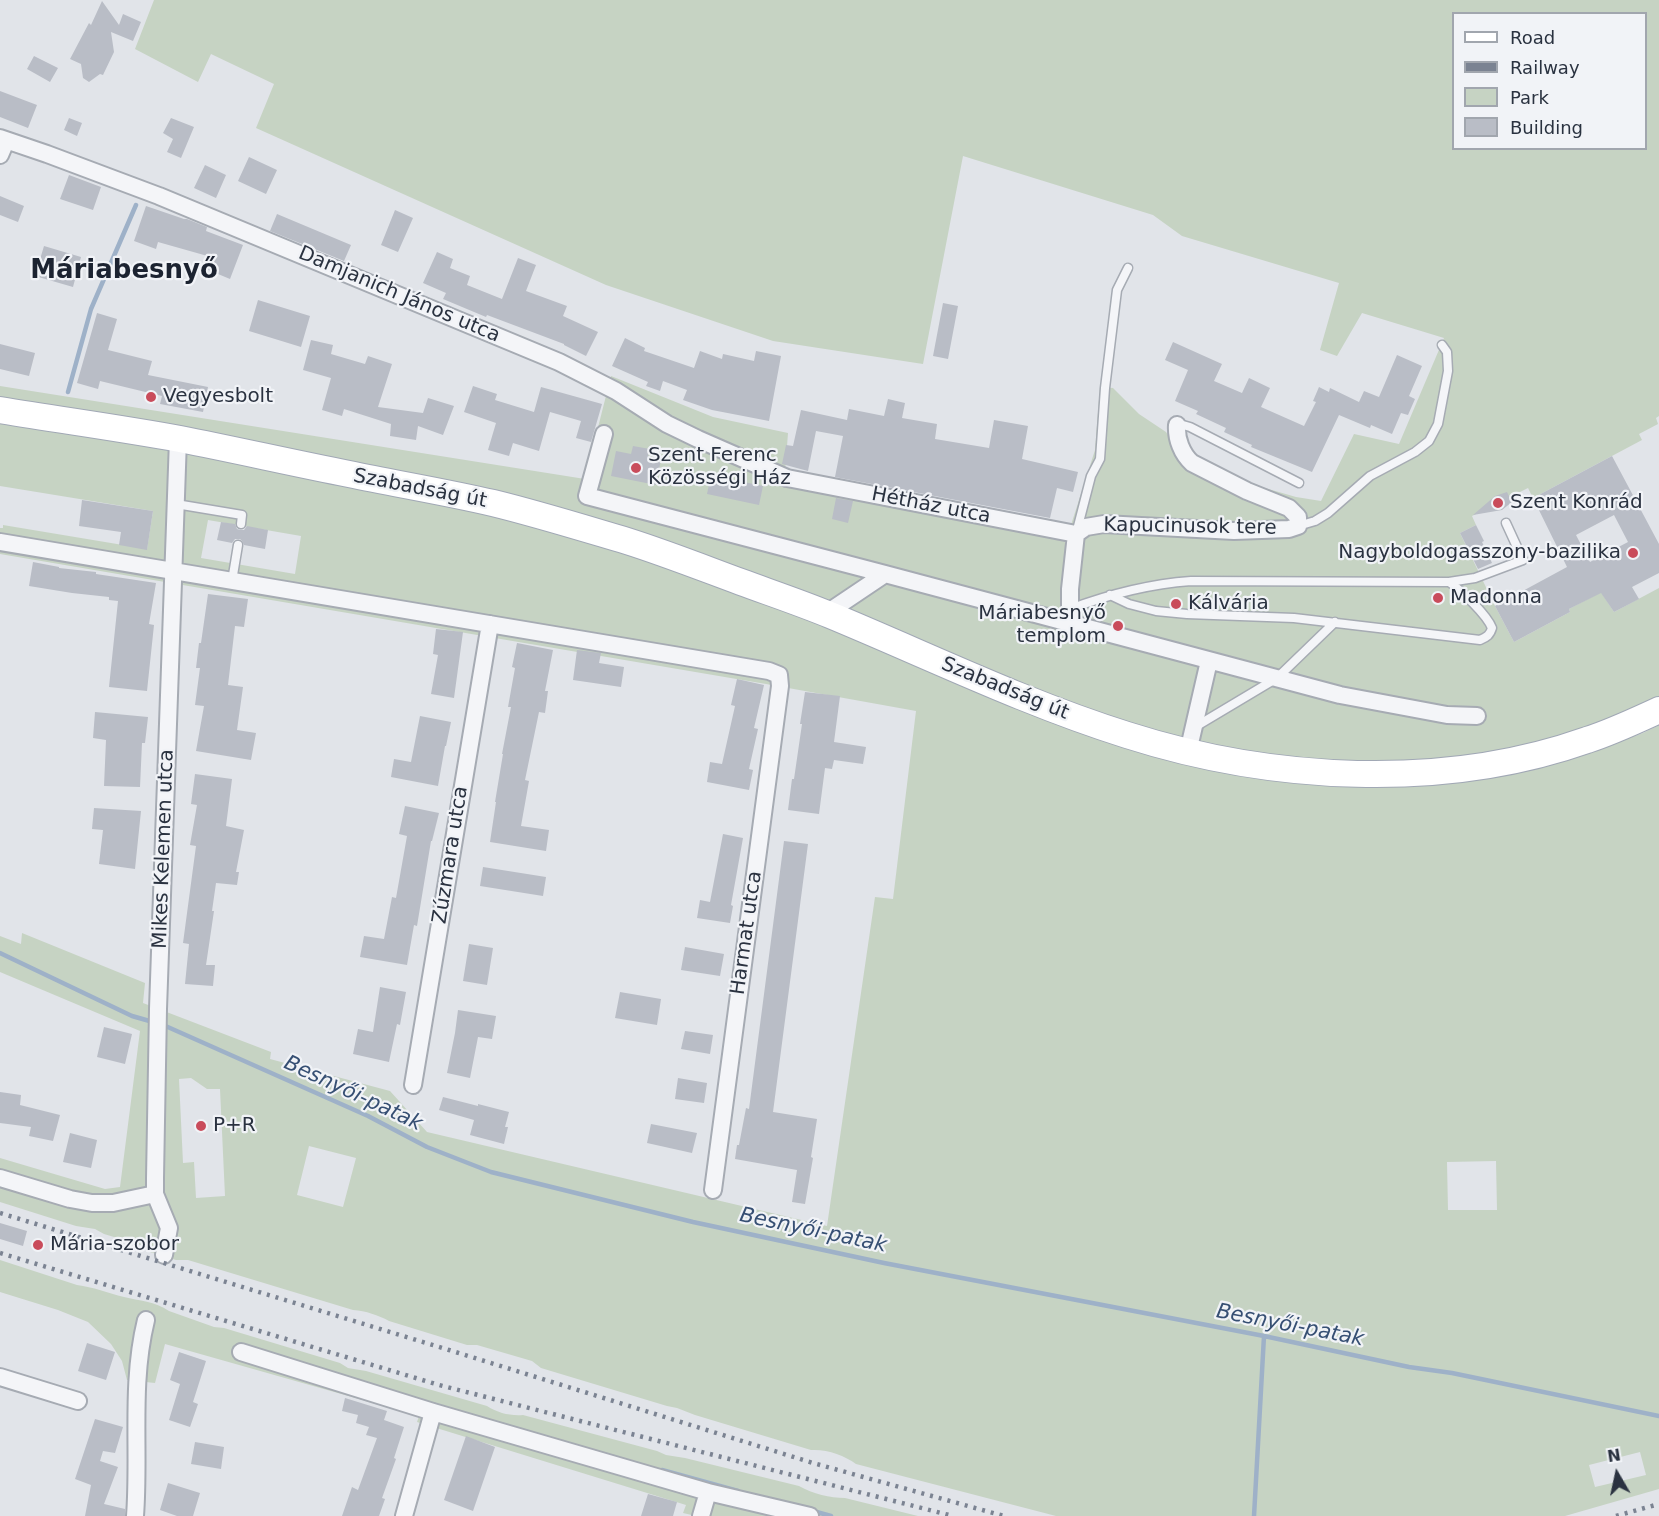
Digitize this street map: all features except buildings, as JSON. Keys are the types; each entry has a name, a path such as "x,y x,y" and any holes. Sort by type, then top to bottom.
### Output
{"main road":[{"name":"Szabadság út","path":"0,410 178,439 502,506 670,555 827,613 1024,698 1120,733 1191,740 1230,762 1310,771 1377,774 1445,770 1518,759 1585,741 1659,710"}],"street":[{"name":"Damjanich János utca","path":"2,145 47,154 159,196 559,362 616,391 677,429 787,478"},
{"name":"Kapucinusok tere","path":"1070,617 1076,534 1086,527 1104,524 1234,531 1289,529 1298,526 1298,517 1290,508 1247,491 1192,463 1183,452 1176,432 1177,425"},
{"path":"604,434 587,496 885,574 1070,617 1209,661 1340,695 1447,715 1477,716"},
{"name":"Mikes Kelemen utca","path":"164,1255 169,1228 155,1194 158,1009 178,439"},
{"name":"Hétház utca","path":"787,478 1076,534"},
{"path":"0,542 490,624"},
{"path":"827,613 885,574"},
{"name":"Harmat utca","path":"490,624 769,671 779,675 780,686 713,1190"},
{"name":"Zúzmara utca","path":"413,1085 490,624"},
{"path":"1191,740 1209,661"},
{"path":"0,1178 70,1199 92,1203 113,1203 155,1194"},
{"path":"135,1516 137,1380 139,1350 146,1320"},
{"path":"241,1352 433,1412 708,1492 810,1516"},
{"path":"0,1377 78,1401"},
{"path":"404,1516 433,1412"},
{"path":"701,1516 708,1492"}],"lane":[{"path":"1076,534 1091,476 1100,459 1117,290 1128,268"},
{"path":"1298,526 1315,521 1328,513 1370,476 1415,452 1429,441 1438,424 1448,371 1447,352 1442,345"},
{"path":"1177,425 1190,427 1299,483"},
{"path":"176,504 242,515 241,524"},
{"path":"1070,617 1110,595 1161,583 1191,581 1449,582 1475,578 1523,560 1506,523"},
{"path":"232,581 238,545"},
{"path":"1110,595 1129,604 1156,611 1294,618 1480,640 1487,637 1492,628 1490,622 1449,582"},
{"path":"1191,740 1277,678 1335,622"}],"green space":[{"path":"154,0 1659,0 1659,416 1656,418 1658,424 1639,434 1642,440 1533,498 1528,488 1472,516 1476,525 1460,533 1514,642 1570,612 1569,609 1601,592 1614,612 1659,588 1659,700 1632,712 1520,750 1414,764 1359,764 1265,757 1219,748 1216,771 1309,783 1376,787 1415,786 1488,778 1529,769 1588,753 1659,725 1659,1489 1565,1516 1056,1516 856,1464 835,1453 811,1450 541,1368 532,1361 477,1345 467,1345 363,1311 353,1310 188,1260 176,1260 150,1252 144,1246 95,1229 76,1226 0,1202 0,1158 105,1189 120,1187 140,1031 0,972 0,936 21,944 22,933 145,983 143,1003 271,1052 270,1059 390,1091 427,1132 827,1226 875,897 893,899 916,711 0,554 0,528 3,528 3,525 147,549 153,511 0,486 0,386 585,479 611,376 713,417 788,433 785,473 1071,525 1095,450 1100,387 1113,388 1139,414 1166,432 1175,446 1258,486 1296,497 1321,501 1354,434 1399,444 1444,338 1362,313 1337,356 1320,350 1339,283 1182,236 1153,215 963,156 923,364 773,341 606,285 256,128 274,84 211,54 198,82 135,49","holes":["208,520 301,536 295,574 201,558","191,1078 207,1089 220,1089 225,1196 196,1198 194,1162 183,1163 179,1079","309,1146 356,1158 343,1207 297,1195","1496,1161 1497,1210 1448,1210 1447,1162","1640,1452 1646,1475 1595,1487 1589,1465"]},
{"path":"0,1260 77,1285 153,1303 214,1327 340,1363 348,1368 366,1371 487,1406 504,1414 523,1415 666,1455 799,1486 822,1495 845,1498 918,1516 696,1516 683,1513 686,1505 417,1422 419,1416 165,1344 155,1383 127,1380 122,1361 111,1344 88,1322 0,1292"}],"waterway":[{"path":"68,392 91,309 136,205"},
{"name":"Besnyői-patak","path":"0,953 132,1016 153,1022"},
{"name":"Besnyői-patak","path":"161,1024 368,1116 427,1147 491,1172 693,1222 884,1263 1264,1336 1409,1367 1452,1373 1659,1416"},
{"path":"1254,1516 1264,1336"},
{"path":"662,1470 738,1491"},
{"path":"813,1511 831,1516"}],"railway":[{"path":"0,1213 813,1463 1004,1516"},
{"path":"0,1253 439,1385 953,1516"},
{"path":"1616,1516 1659,1504"}],"place":[{"name":"Vegyesbolt","path":"151,397"},
{"name":"Szent Ferenc Közösségi Ház","path":"636,468"},
{"name":"Szent Konrád","path":"1498,503"},
{"name":"Nagyboldogasszony-bazilika","path":"1633,553"},
{"name":"Madonna","path":"1438,598"},
{"name":"Kálvária","path":"1176,604"},
{"name":"Máriabesnyő templom","path":"1118,626"},
{"name":"P+R","path":"201,1126"},
{"name":"Mária-szobor","path":"38,1245"}],"district":[{"name":"Máriabesnyő","path":"124,271"}]}
